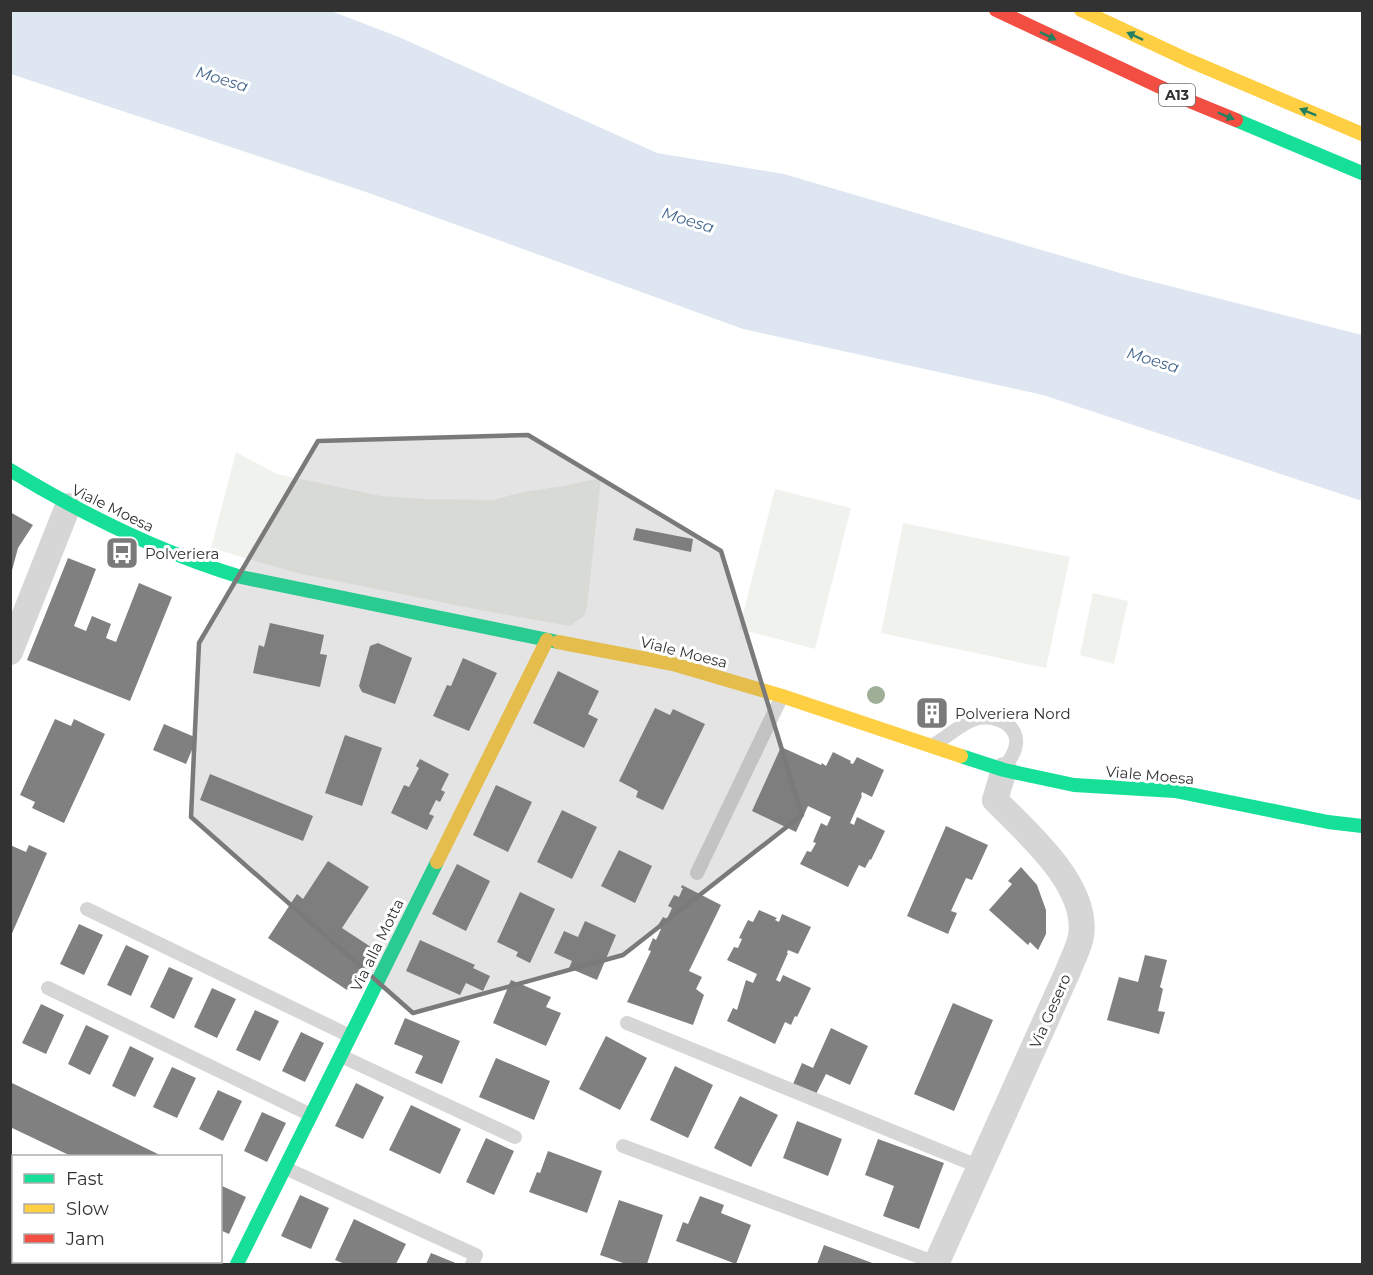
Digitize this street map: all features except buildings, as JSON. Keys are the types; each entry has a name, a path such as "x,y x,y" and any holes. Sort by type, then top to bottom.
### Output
{"main road":[{"name":"A13","path":"996,10 1192,102 1362,173"},
{"name":"A13","path":"1081,10 1188,60 1362,134"},
{"name":"Viale Moesa","path":"10,470 69,506 187,560 241,577 673,664 782,696 1004,770 1074,785 1175,791 1328,822 1362,826"},
{"name":"Via alla Motta","path":"237,1264 547,640"}],"street":[{"path":"10,652 69,506"},
{"name":"Via Gesero","path":"939,1264 1068,971 1081,936 1079,907 1063,876 1039,845 995,800 1004,770"}],"lane":[{"path":"697,873 782,696"},
{"path":"933,746 970,721 989,717 999,718 1011,728 1016,741 1015,749 1004,770"},
{"path":"87,909 351,1036"},
{"path":"48,988 311,1115"},
{"path":"627,1023 980,1167"},
{"path":"341,1056 515,1137"},
{"path":"623,1146 939,1264"},
{"path":"285,1168 476,1255 472,1264"}],"highlighted area":[{"path":"528,435 721,551 802,815 623,955 413,1013 191,817 199,643 318,441"}],"shaded area":[{"path":"236,452 277,474 381,496 423,499 493,500 523,492 601,478 584,616 570,626 485,611 297,573 211,548"},
{"path":"775,489 851,508 815,649 739,629"},
{"path":"903,523 1070,557 1046,668 881,633"},
{"path":"1093,593 1128,601 1114,664 1080,655"}],"water":[{"name":"Moesa","path":"11,10 331,11 399,37 657,153 784,174 1130,276 1362,335 1362,501 1043,395 743,329 366,192 11,74"}],"traffic: fast":[{"path":"1236,120 1362,173"},
{"path":"10,470 122,531 180,556 241,577 558,642"},
{"path":"961,756 1004,770 1074,785 1175,791 1328,822 1362,826"},
{"path":"237,1264 437,862"}],"traffic: slow":[{"path":"1081,10 1188,60 1362,134"},
{"path":"437,862 547,640"},
{"path":"558,642 673,664 782,696 961,756"}],"traffic: jam":[{"path":"996,10 1192,102 1236,120"}],"place":[{"name":"Polveriera","path":"122,553"},
{"name":"Polveriera Nord","path":"932,713"}]}
